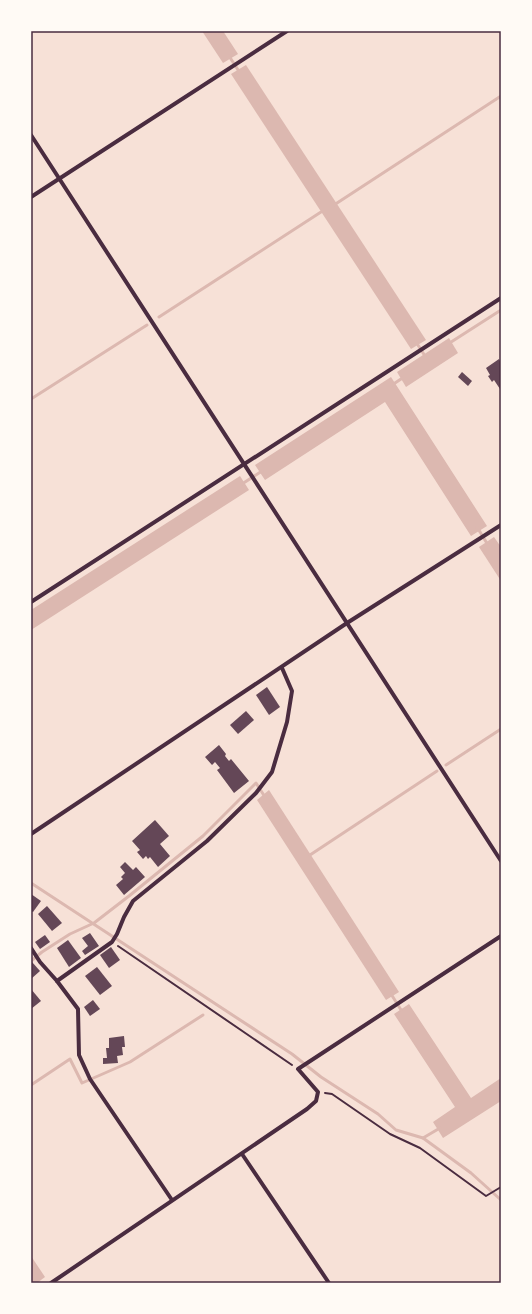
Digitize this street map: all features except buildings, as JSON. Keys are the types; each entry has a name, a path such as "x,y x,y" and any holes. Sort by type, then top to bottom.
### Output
{"street":[{"path":"31,197 287,31"},
{"path":"31,135 501,861"},
{"path":"31,602 501,298"},
{"path":"31,834 347,624 501,525"},
{"path":"58,981 112,942 118,934 124,917 133,901 207,841 256,793 272,772 287,722 292,691 282,668"},
{"path":"51,1283 307,1109 316,1100 318,1092 298,1069 501,936"},
{"path":"32,950 40,962 58,981 78,1009 79,1055 90,1079 172,1200"},
{"path":"242,1154 329,1283"}],"path":[{"path":"112,942 298,1069"},
{"path":"318,1092 332,1094 390,1134 420,1148 486,1196 501,1186"}],"shaded area":[{"path":"202,31 223,31 238,54 223,63"},
{"path":"246,65 426,340 411,349 231,74"},
{"path":"449,338 458,353 406,387 397,372"},
{"path":"391,377 487,526 471,536 385,402 265,480 255,465"},
{"path":"240,476 249,490 31,630 31,610"},
{"path":"494,537 501,547 501,581 479,547"},
{"path":"269,790 399,992 386,1000 257,800"},
{"path":"409,1004 471,1098 501,1078 501,1101 443,1138 433,1122 455,1107 394,1014"},
{"path":"31,1256 45,1277 37,1283 31,1283"}],"waterway":[{"path":"229,56 240,73"},
{"path":"334,205 501,96"},
{"path":"159,317 321,212"},
{"path":"448,344 501,310"},
{"path":"31,399 147,325"},
{"path":"416,342 425,356"},
{"path":"392,385 404,377"},
{"path":"242,484 262,471"},
{"path":"477,527 488,545"},
{"path":"446,765 501,729"},
{"path":"310,855 437,771"},
{"path":"31,961 70,934 94,923 129,896 203,836 256,783 265,797"},
{"path":"31,883 292,1054 321,1077 378,1114 396,1130 423,1138 471,1173 501,1200"},
{"path":"391,994 403,1013"},
{"path":"31,1085 70,1059 82,1083 130,1062 203,1015"},
{"path":"423,1138 440,1128"}]}
